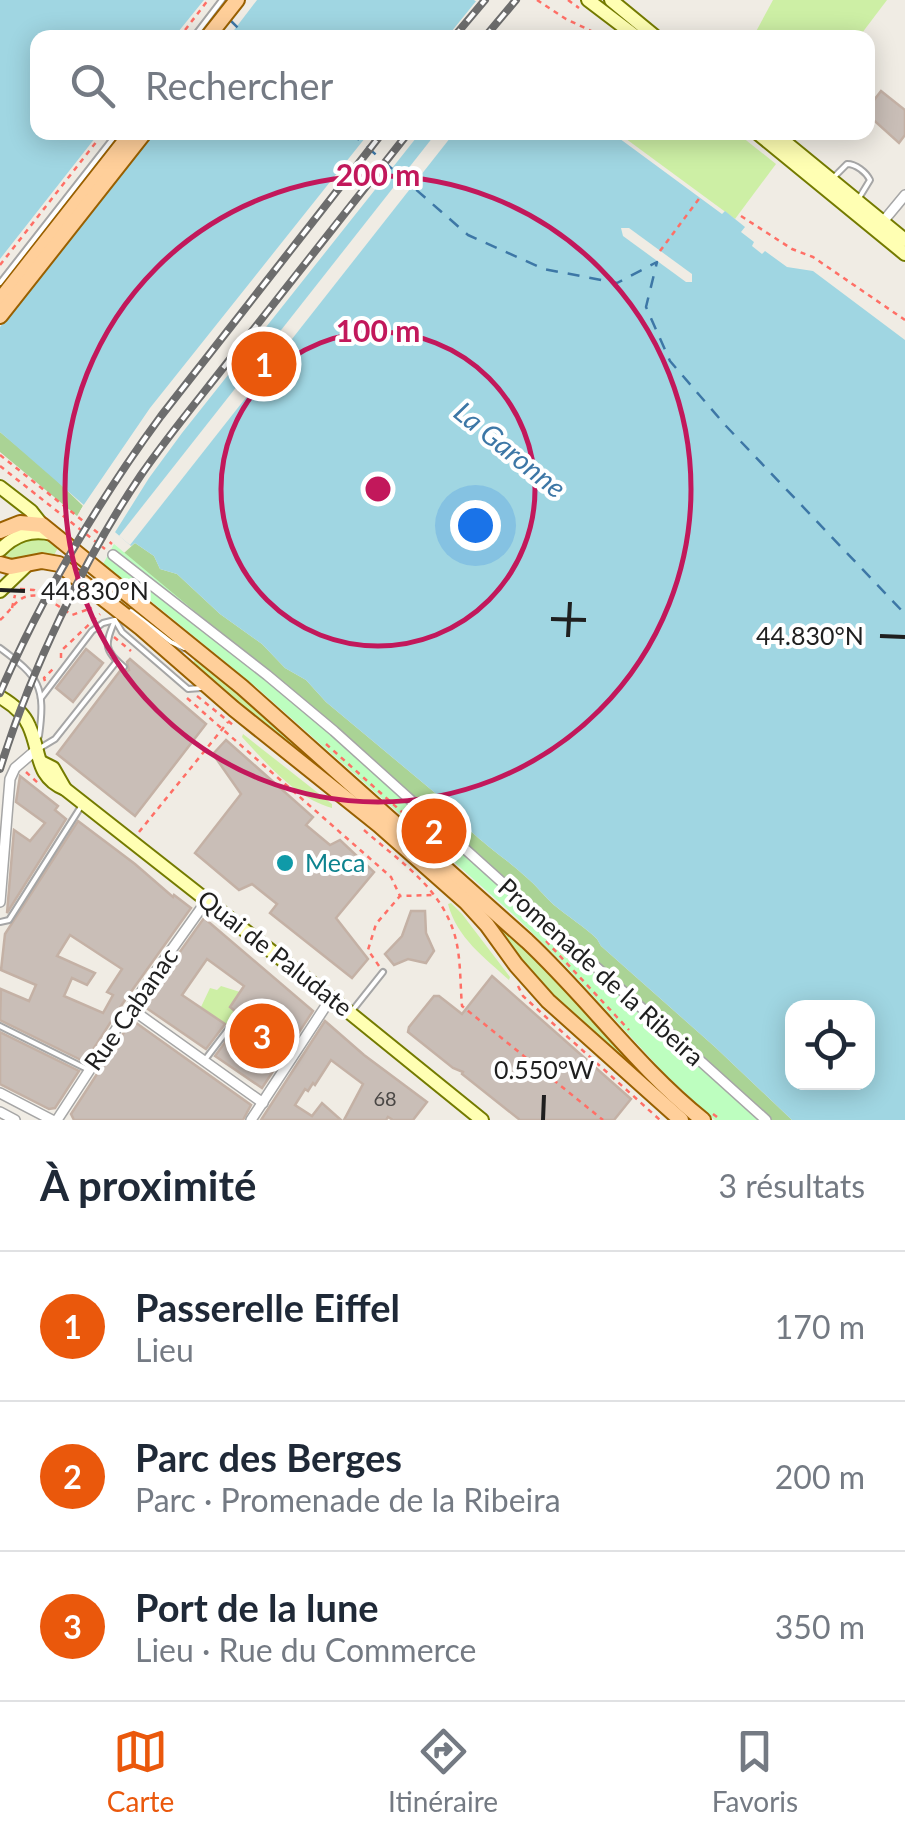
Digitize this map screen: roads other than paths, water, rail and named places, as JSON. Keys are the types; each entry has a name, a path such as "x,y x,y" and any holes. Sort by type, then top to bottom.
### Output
{"main road":[{"path":"213,30 237,0"},
{"path":"225,30 249,0"},
{"path":"0,300 126,140"},
{"path":"0,316 138,140"},
{"path":"0,531 20,523 48,530 202,654 528,941 669,1091 703,1120"},
{"path":"0,564 11,567 53,562 66,568 118,616 380,826 466,902 548,1000 681,1120"}],"street":[{"path":"611,0 647,30"},
{"path":"595,7 627,30"},
{"path":"767,140 853,205 905,254"},
{"path":"781,140 828,185"},
{"path":"879,227 905,195"},
{"path":"879,227 905,240"},
{"path":"0,486 48,530 26,533 0,550"},
{"name":"Promenade de la Ribeira","path":"113,550 346,741 766,1120"},
{"path":"0,591 29,563"},
{"name":"Quai de Paludate","path":"0,696 28,722 39,756 65,789 482,1120"},
{"path":"0,902 10,780 14,768 39,756"},
{"name":"Rue Cabanac","path":"54,1120 207,900"},
{"path":"252,1120 331,998"},
{"path":"130,1008 264,1103"},
{"path":"0,1093 54,1120"},
{"path":"0,1112 15,1120"}],"lane":[{"path":"199,30 222,0"},
{"path":"0,283 112,140"},
{"path":"828,185 847,164 854,164 868,176 869,184 853,205"},
{"path":"124,667 108,650 110,633 130,602 129,596"},
{"path":"41,698 92,630 130,611 171,642 202,654"},
{"path":"0,648 37,681 41,698 39,756"},
{"path":"39,756 117,661"},
{"path":"0,922 8,920 83,804"},
{"path":"350,1013 383,972"},
{"path":"204,1061 236,1019"},
{"path":"0,1026 89,1070"}],"water":[{"name":"La Garonne","path":"0,0 474,0 477,2 464,20 477,30 30,30 30,140 622,140 745,227 741,232 762,254 765,251 787,267 813,271 905,340 905,1120 792,1120 592,934 473,833 446,802 326,702 306,680 285,668 262,644 220,614 177,574 160,569 154,556 135,543 131,546 0,432"}],"railway":[{"path":"460,30 485,0"},
{"path":"491,30 516,0"},
{"path":"0,693 53,585 137,449 377,140"},
{"path":"0,769 43,655 79,579 141,475 403,140"}],"place":[{"name":"Passerelle Eiffel","path":"264,364"},
{"name":"Parc des Berges","path":"434,831"},
{"name":"Meca","path":"285,863"},
{"name":"Port de la lune","path":"262,1036"}]}
